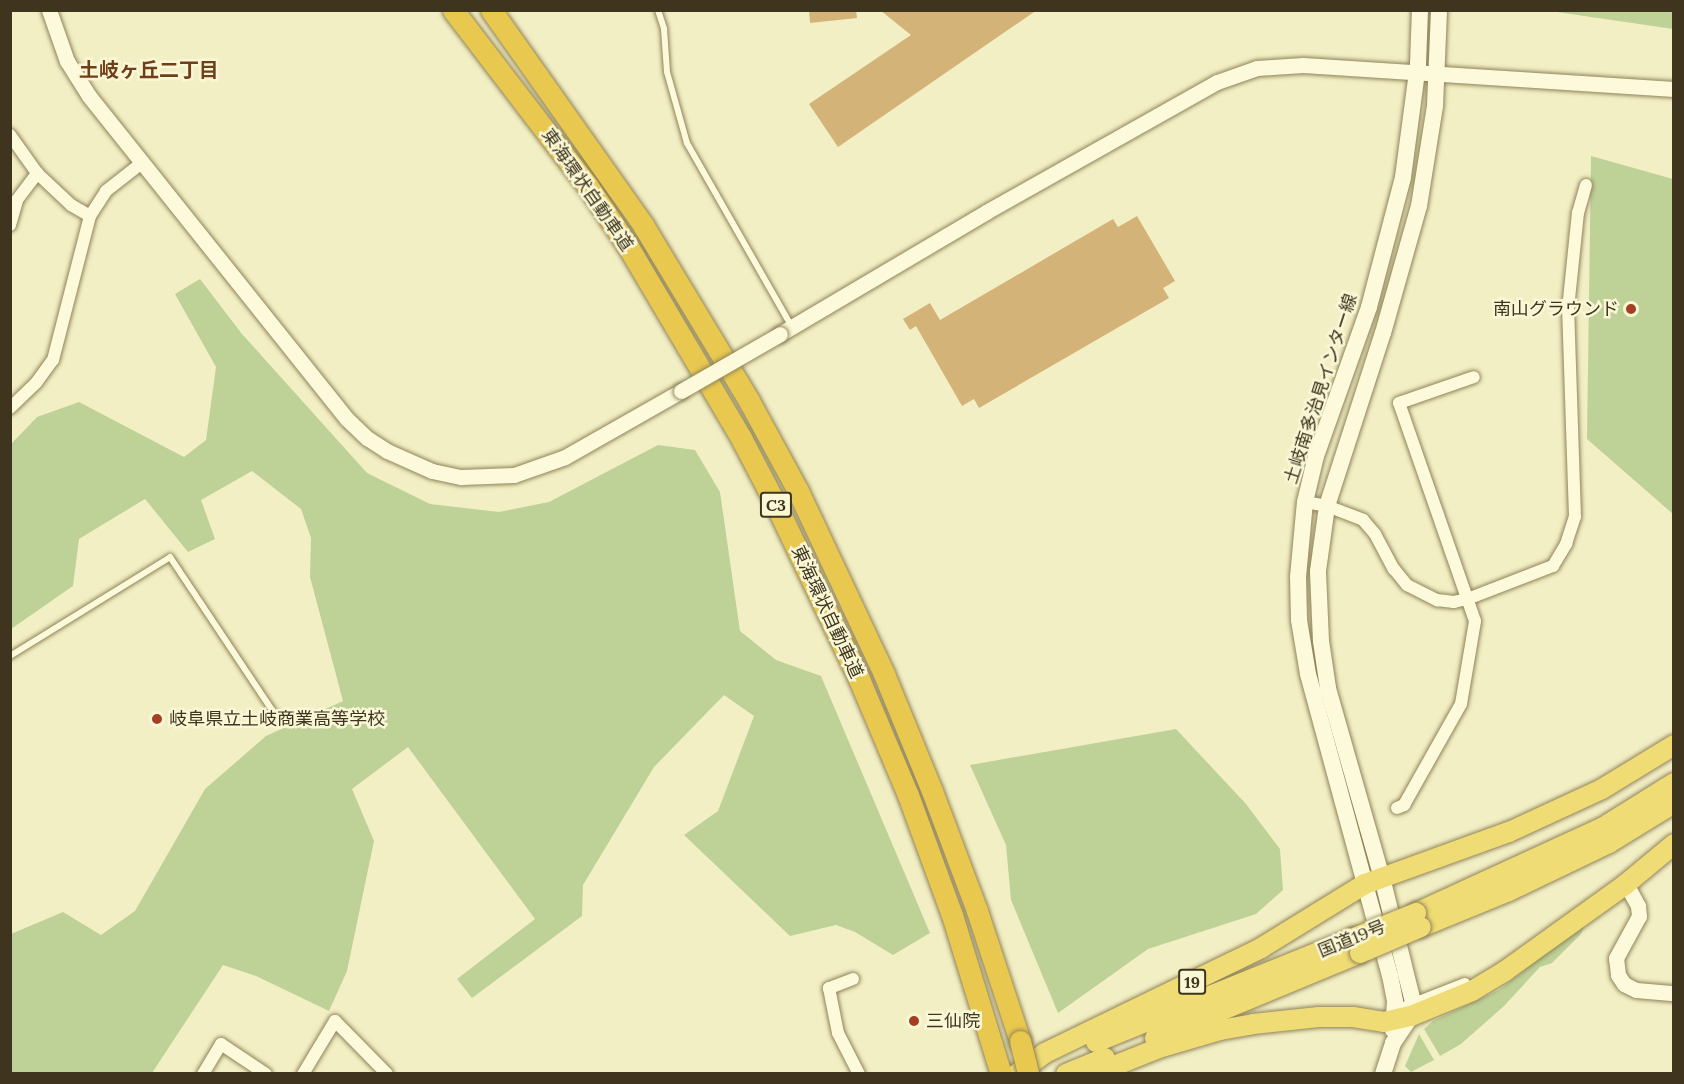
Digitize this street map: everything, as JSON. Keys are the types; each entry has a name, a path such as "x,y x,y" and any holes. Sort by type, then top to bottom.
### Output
{"highway":[{"name":"東海環状自動車道","path":"453,10 586,185 627,245 741,438 777,507 860,679 908,795 952,915 999,1064"},
{"name":"東海環状自動車道","path":"491,10 643,225 743,391 798,491 884,674 928,780 977,911 1020,1041 1028,1074"},
{"name":"19","path":"1019,1074 1045,1053 1261,948 1374,881 1509,832 1602,789 1674,745"},
{"name":"国道19号","path":"1066,1074 1419,920 1602,828 1674,783"},
{"name":"国道19号","path":"1419,920 1509,891 1609,843 1674,803"},
{"path":"1094,1074 1159,1048 1220,1030 1319,1017 1406,1013 1473,991 1505,971 1626,884 1674,844"},
{"name":"国道19号","path":"1019,1074 1357,946"}],"main road":[{"name":"土岐南多治見インター線","path":"1374,881 1318,718 1302,647 1298,577 1305,502 1317,456 1369,308 1403,177 1417,73 1420,10"},
{"path":"1383,1074 1406,1013 1326,677 1319,619 1318,571 1327,506 1414,229 1427,169 1437,74 1439,10"},
{"path":"1374,881 1395,1001 1406,1013"}],"street":[{"path":"48,10 67,61 83,87 347,419 367,438 409,463 461,477 514,475 565,457 786,331 986,212 1217,82 1257,68 1303,64 1674,89"},
{"path":"10,135 37,173 71,206 90,216"},
{"path":"10,408 36,383 53,360 90,216 106,191 143,162"},
{"path":"10,225 17,200 37,173"},
{"path":"1305,502 1327,506 1363,520 1375,534 1394,569 1407,585 1422,595 1454,602 1553,566 1566,544 1575,517 1568,309 1578,213 1587,185"},
{"path":"1397,808 1404,805 1461,704 1475,621 1470,598 1399,403 1474,377"},
{"path":"1626,884 1638,906 1639,916 1616,958 1618,975 1624,984 1636,990 1674,993"},
{"path":"853,979 829,988 838,1033 859,1074"},
{"path":"303,1074 335,1022 387,1074"},
{"path":"202,1074 221,1044 266,1074"}],"lane":[{"path":"658,10 664,29 667,72 687,143 786,331"},
{"path":"10,656 170,557 278,719"}],"green space":[{"path":"1550,11 1673,11 1673,29"},
{"name":"南山グラウンド","path":"1591,156 1673,179 1673,514 1587,439"},
{"path":"200,279 242,334 367,473 430,504 499,512 549,502 658,445 695,450 720,492 740,631 776,660 821,676 930,933 893,955 855,932 836,925 790,936 684,835 718,811 754,716 724,695 654,767 583,885 582,916 472,998 457,979 535,919 408,747 352,789 374,841 347,971 329,1011 256,976 223,965 152,1073 11,1073 11,934 63,912 101,935 135,911 205,789 266,736 343,701 310,577 311,538 301,509 252,471 201,500 215,539 188,552 145,499 79,539 73,586 11,629 11,444 37,417 79,402 184,457 206,440 216,367 175,294"},
{"path":"1176,729 1246,804 1280,849 1283,890 1256,914 1148,949 1058,1013 1011,900 1006,845 970,765"},
{"path":"1586,922 1581,934 1552,963 1540,967 1504,1006 1461,1044 1440,1056 1424,1029 1433,1021 1499,990"},
{"path":"1419,1034 1434,1060 1411,1072 1405,1066"}],"building":[{"path":"809,10 856,10 857,18 810,23"},
{"path":"880,10 1037,10 838,147 809,104 911,35"},
{"path":"1137,216 1175,281 1163,288 1169,298 979,408 974,399 962,406 916,326 910,330 903,319 930,303 940,320 1113,219 1118,227"}],"place":[{"name":"南山グラウンド","path":"1631,309"},
{"name":"岐阜県立土岐商業高等学校","path":"157,719"},
{"name":"三仙院","path":"914,1021"}],"district":[{"name":"土岐ヶ丘二丁目","path":"149,69"}]}
